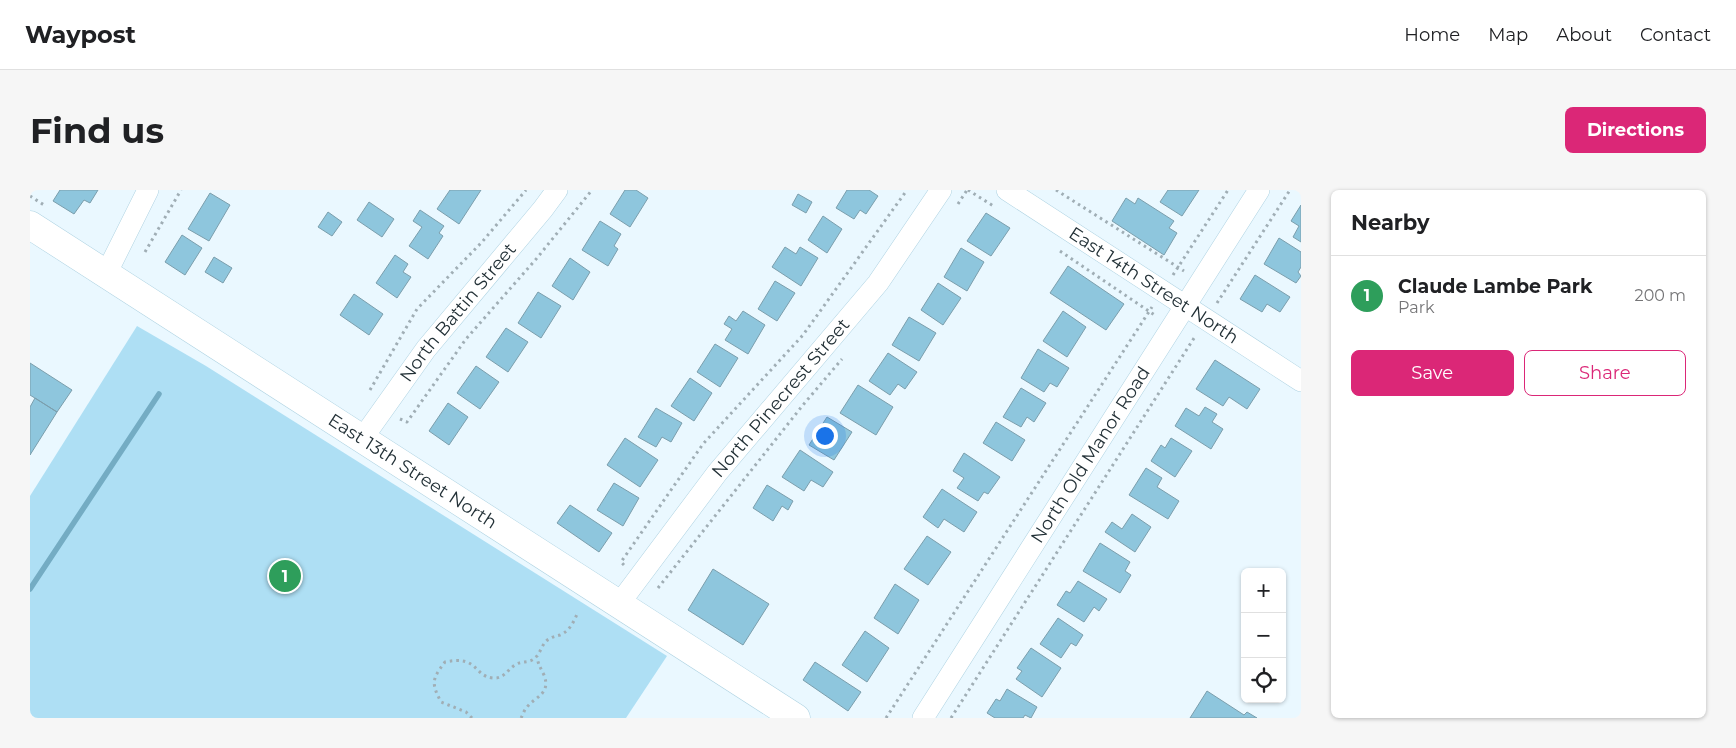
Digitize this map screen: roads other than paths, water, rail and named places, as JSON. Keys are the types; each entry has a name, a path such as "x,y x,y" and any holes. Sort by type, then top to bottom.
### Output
{"main road":[{"name":"East 13th Street North","path":"30,225 796,718"}],"street":[{"path":"106,274 148,190"},
{"name":"North Battin Street","path":"362,439 426,350 557,190"},
{"name":"North Pinecrest Street","path":"619,604 718,473 878,283 940,190"},
{"name":"East 14th Street North","path":"1007,190 1184,307 1301,381"},
{"name":"North Old Manor Road","path":"923,718 1259,190"}],"waterway":[{"path":"30,589 159,394"}],"place":[{"name":"Claude Lambe Park","path":"285,576"}]}
